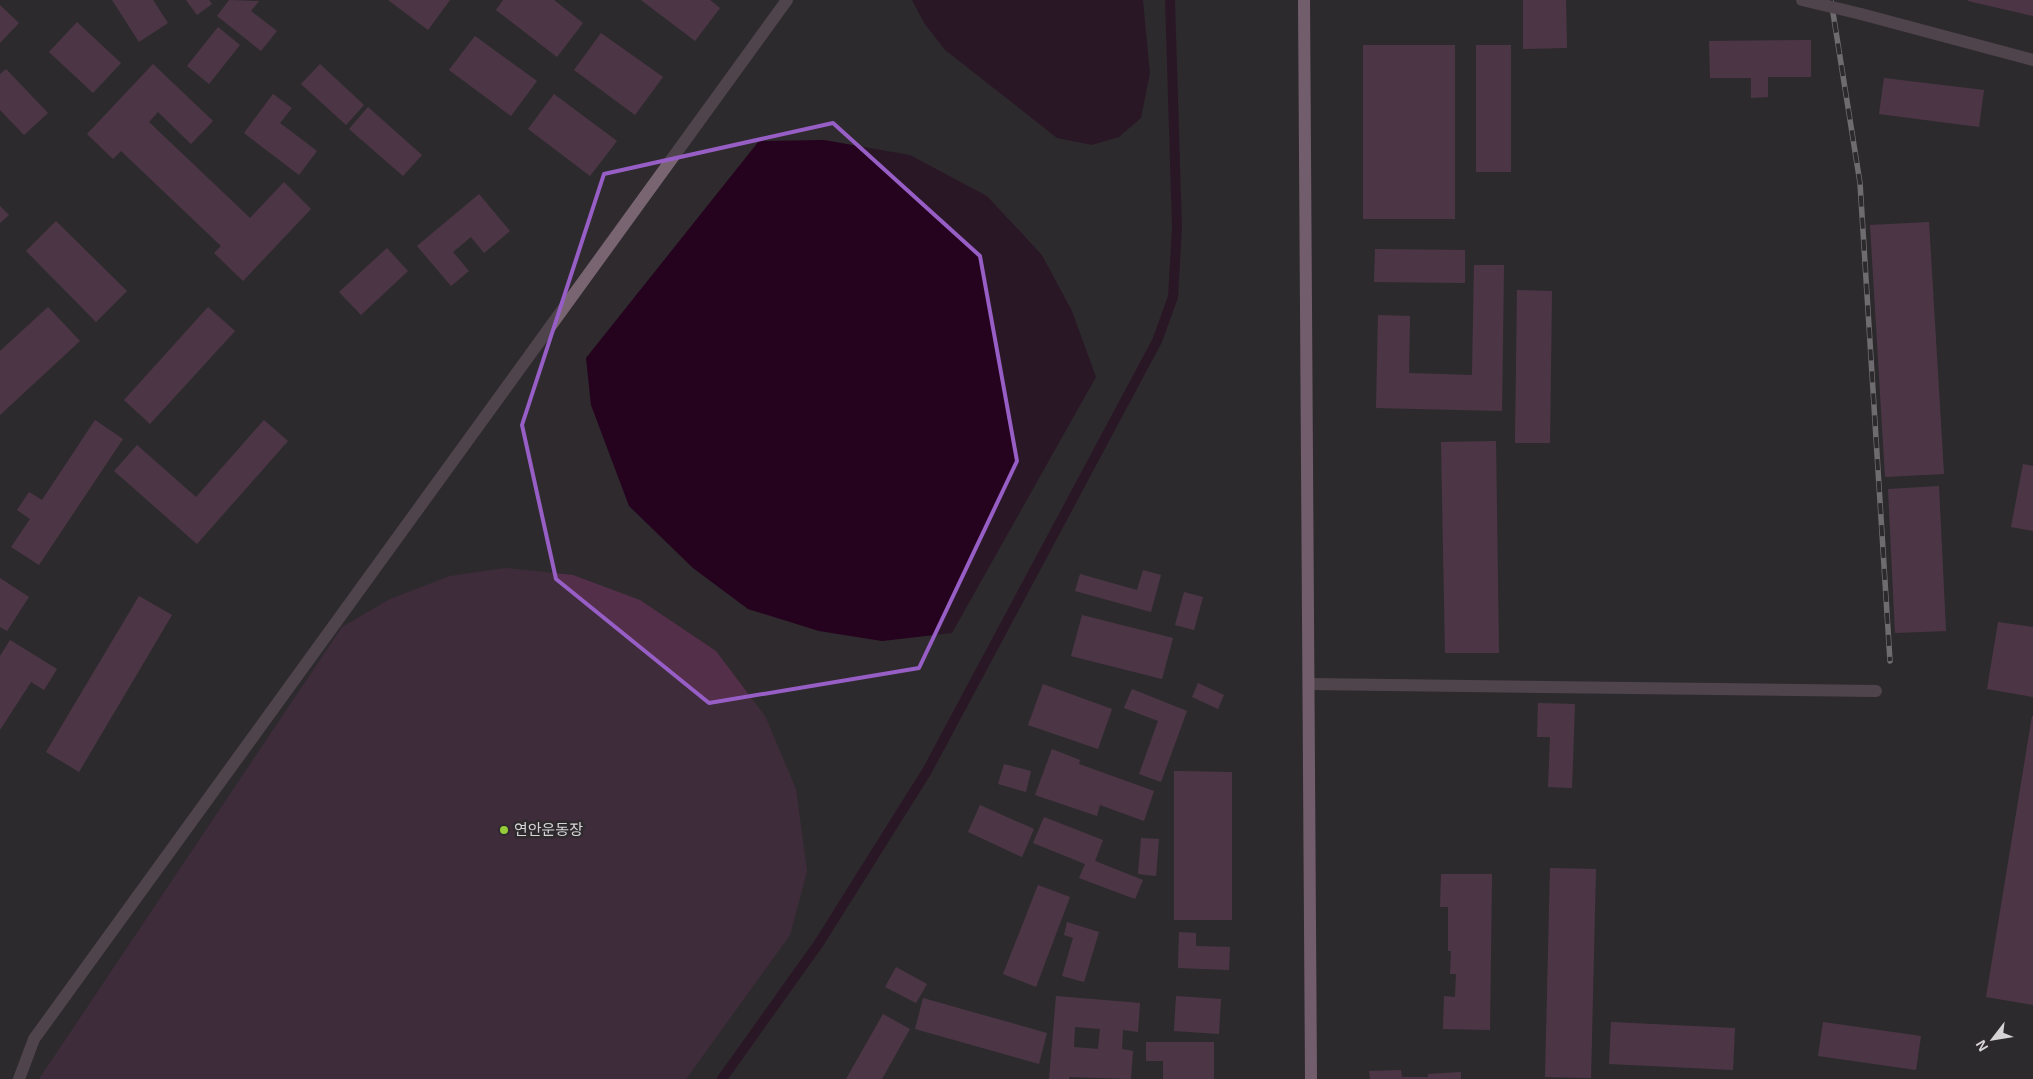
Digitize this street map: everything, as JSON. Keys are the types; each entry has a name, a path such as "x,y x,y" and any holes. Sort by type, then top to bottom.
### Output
{"main road":[{"path":"1304,0 1311,1079"}],"street":[{"path":"19,1079 34,1039 787,0"},
{"path":"1802,0 2033,60"},
{"path":"1309,684 1876,690"}],"highlighted area":[{"path":"833,123 980,256 1017,461 919,668 709,703 556,579 522,425 604,174"}],"shaded area":[{"path":"912,0 1143,0 1150,73 1141,118 1119,137 1092,145 1057,138 945,50 924,23"},
{"path":"824,140 910,155 987,196 1042,255 1072,311 1096,377 952,633 882,641 819,631 748,609 693,568 629,506 591,405 586,358 759,141"},
{"name":"연안운동장","path":"505,568 573,575 640,600 716,651 765,716 796,789 807,871 790,935 686,1079 39,1079 342,627 390,599 450,576"}],"building":[{"path":"112,0 153,0 168,23 139,42"},
{"path":"186,0 209,0 212,4 197,15"},
{"path":"229,0 259,1 251,11 277,31 261,51 217,16"},
{"path":"388,0 450,0 428,30"},
{"path":"503,0 554,0 583,23 557,57 496,10"},
{"path":"641,0 710,0 720,8 695,41"},
{"path":"1523,0 1566,0 1567,48 1523,49"},
{"path":"2033,0 2033,16 1968,1"},
{"path":"0,5 19,23 0,43"},
{"path":"77,22 121,63 93,93 49,52"},
{"path":"218,27 240,45 209,84 187,66"},
{"path":"601,33 663,77 635,115 574,70"},
{"path":"475,36 537,81 511,116 449,70"},
{"path":"1811,40 1811,77 1768,77 1768,97 1751,98 1751,78 1710,78 1709,41"},
{"path":"1363,45 1455,45 1455,219 1363,219"},
{"path":"1476,45 1511,45 1511,172 1476,172"},
{"path":"153,64 213,121 191,144 158,112 149,122 250,218 284,182 311,209 243,281 214,253 221,246 121,151 113,159 87,134"},
{"path":"320,64 364,105 346,125 301,84"},
{"path":"6,69 48,113 24,135 0,110 0,74"},
{"path":"1884,78 1984,90 1979,127 1879,114"},
{"path":"273,94 292,108 280,123 317,151 299,175 244,133"},
{"path":"554,94 617,141 590,176 528,129"},
{"path":"368,107 422,155 403,176 349,129"},
{"path":"479,194 510,231 484,253 471,237 453,252 469,271 451,286 417,246"},
{"path":"0,206 9,215 0,223"},
{"path":"56,221 127,291 96,322 26,251"},
{"path":"1929,222 1944,474 1885,477 1870,225"},
{"path":"387,248 408,271 361,315 339,292"},
{"path":"1375,249 1465,250 1465,283 1374,282"},
{"path":"1474,265 1504,265 1502,411 1376,408 1378,315 1410,316 1409,373 1472,375"},
{"path":"1517,290 1552,291 1550,443 1515,443"},
{"path":"48,307 80,341 0,415 0,351"},
{"path":"208,307 235,331 150,424 124,400"},
{"path":"95,420 123,439 39,565 11,547 30,519 17,510 29,492 42,500"},
{"path":"264,420 288,441 197,544 114,471 137,445 196,497"},
{"path":"1496,441 1499,653 1445,653 1441,442"},
{"path":"2023,464 2033,466 2033,531 2011,527"},
{"path":"1939,486 1946,631 1895,633 1888,489"},
{"path":"1143,570 1161,575 1151,612 1075,591 1080,574 1137,590"},
{"path":"0,578 29,597 7,631 0,627"},
{"path":"1184,592 1203,597 1194,630 1175,625"},
{"path":"139,596 172,615 79,772 46,752"},
{"path":"1082,615 1173,638 1162,679 1071,656"},
{"path":"1998,622 2033,627 2033,697 1987,689"},
{"path":"10,640 57,669 44,690 31,682 0,730 0,656"},
{"path":"1198,683 1224,695 1218,709 1192,697"},
{"path":"1043,684 1112,709 1098,749 1028,725"},
{"path":"1132,689 1187,711 1161,782 1139,774 1158,721 1124,708"},
{"path":"1538,703 1575,704 1572,788 1548,787 1550,737 1537,737"},
{"path":"2033,716 2033,1005 1986,997"},
{"path":"1052,749 1080,760 1079,764 1154,791 1144,821 1100,805 1097,816 1035,795"},
{"path":"1004,764 1031,771 1026,792 998,784"},
{"path":"1174,771 1232,772 1232,920 1174,920"},
{"path":"980,805 1034,829 1022,857 968,832"},
{"path":"1044,817 1103,840 1095,861 1143,880 1135,899 1079,878 1085,864 1033,843"},
{"path":"1141,838 1159,839 1156,876 1138,874"},
{"path":"1550,868 1596,869 1591,1078 1545,1077"},
{"path":"1441,874 1492,874 1490,1030 1443,1029 1444,996 1455,997 1456,974 1450,974 1451,951 1448,951 1448,907 1440,907"},
{"path":"1038,885 1070,897 1036,987 1003,974"},
{"path":"1067,922 1099,932 1084,982 1062,976 1073,938 1064,935"},
{"path":"1179,932 1196,933 1196,946 1230,947 1229,970 1178,968"},
{"path":"896,967 927,984 916,1003 885,987"},
{"path":"1056,996 1140,1003 1138,1032 1123,1030 1122,1049 1133,1051 1131,1079 1069,1077 1069,1079 1049,1079","holes":["1075,1027 1100,1029 1098,1049 1074,1047"]},
{"path":"1176,996 1221,999 1219,1034 1174,1031"},
{"path":"923,998 1047,1033 1039,1064 915,1029"},
{"path":"883,1014 910,1029 882,1079 846,1079"},
{"path":"1611,1022 1735,1028 1733,1070 1609,1064"},
{"path":"1823,1022 1921,1036 1916,1070 1818,1056"},
{"path":"1146,1042 1214,1042 1214,1079 1163,1079 1163,1061 1146,1061"},
{"path":"1401,1070 1402,1077 1428,1077 1428,1074 1461,1072 1461,1079 1370,1079 1369,1071"}],"waterway":[{"path":"722,1079 819,943 927,771 1157,341 1173,297 1177,228 1170,0"}],"railway":[{"path":"1831,0 1860,183 1890,661"}],"place":[{"name":"연안운동장","path":"504,830"}]}
